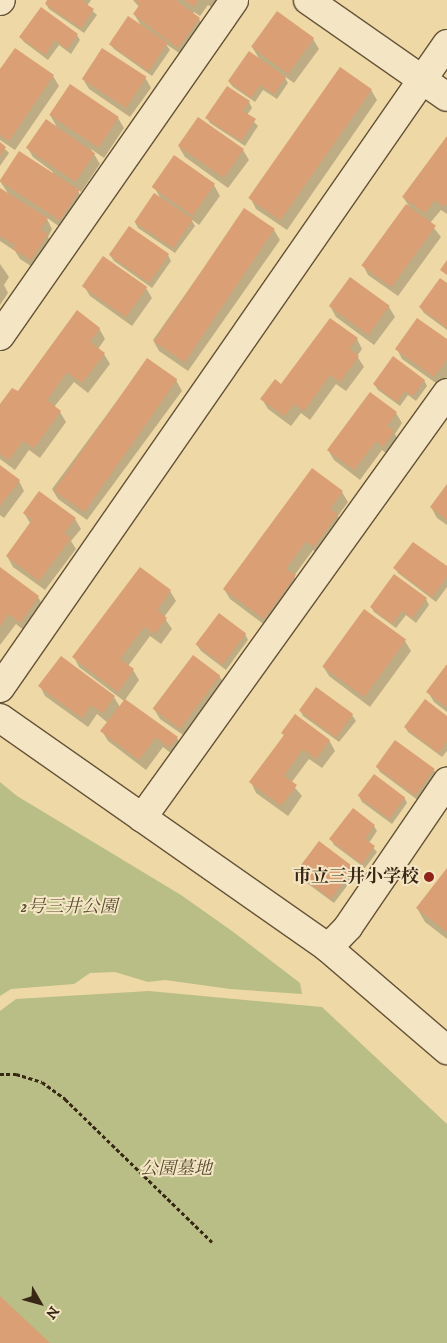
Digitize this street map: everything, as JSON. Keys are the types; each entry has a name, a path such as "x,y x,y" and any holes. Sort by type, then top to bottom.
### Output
{"street":[{"path":"0,336 234,0"},
{"path":"308,0 447,97"},
{"path":"0,688 447,44"},
{"path":"142,818 447,393"},
{"path":"0,718 328,948 447,1050"},
{"path":"328,948 348,927 447,782"}],"path":[{"path":"0,1074 16,1074 42,1082 65,1099 212,1242"}],"green space":[{"name":"2号三井公園","path":"0,782 17,796 181,895 300,983 302,994 230,989 165,980 148,982 115,972 90,973 74,984 11,989 0,996"},
{"name":"公園墓地","path":"149,991 322,1007 447,1124 447,1343 0,1343 0,1011 16,999"}],"building":[{"path":"47,0 84,0 83,2 94,9 81,28 45,4"},
{"path":"135,0 176,0 200,18 178,48 133,14 140,4"},
{"path":"184,0 198,0 194,7"},
{"path":"41,7 78,34 67,49 55,40 45,55 19,37"},
{"path":"277,11 314,38 288,74 251,47"},
{"path":"128,16 168,43 149,71 109,44"},
{"path":"15,48 54,75 9,141 0,135 0,69"},
{"path":"102,48 146,77 126,108 82,79"},
{"path":"249,51 286,77 274,94 260,85 251,98 228,81"},
{"path":"340,67 372,89 280,220 248,198"},
{"path":"70,84 119,117 98,148 49,115"},
{"path":"227,86 250,101 243,111 256,119 241,141 205,118"},
{"path":"198,117 244,149 224,178 178,146"},
{"path":"46,119 95,153 75,182 26,148"},
{"path":"447,136 447,203 444,207 435,200 425,213 402,197"},
{"path":"0,142 6,147 0,156"},
{"path":"19,151 79,190 60,220 0,182"},
{"path":"174,155 215,184 193,216 152,187"},
{"path":"0,188 48,218 40,230 48,234 31,260 13,249 15,245 0,236"},
{"path":"154,193 193,219 173,248 134,222"},
{"path":"406,204 436,226 391,287 361,265"},
{"path":"244,208 275,229 185,362 154,341"},
{"path":"129,226 169,254 149,283 109,255"},
{"path":"103,256 147,287 126,317 82,286"},
{"path":"447,260 447,275 440,270"},
{"path":"350,277 390,306 368,335 329,306"},
{"path":"440,278 447,283 447,328 419,307"},
{"path":"77,310 100,328 90,342 105,353 82,383 67,372 47,400 61,411 34,448 23,441 9,460 0,454 0,404 12,388 18,391"},
{"path":"330,318 358,338 349,349 359,356 340,382 330,375 304,411 294,404 284,416 260,399 275,379 281,384"},
{"path":"417,318 447,339 447,360 434,377 395,349"},
{"path":"393,356 425,380 413,396 405,391 397,402 373,384"},
{"path":"147,358 177,379 84,512 54,491"},
{"path":"370,392 397,412 387,426 394,431 383,447 376,441 354,470 327,450"},
{"path":"0,465 20,480 0,506"},
{"path":"312,468 343,491 330,509 338,514 314,547 306,541 286,569 296,575 264,619 223,589"},
{"path":"447,484 447,520 430,507"},
{"path":"39,491 76,518 64,533 71,538 39,581 6,556 32,520 23,513"},
{"path":"413,542 447,566 447,577 432,597 393,568"},
{"path":"0,567 39,596 20,623 9,614 0,627"},
{"path":"140,567 171,590 157,610 167,618 155,634 144,627 120,659 134,669 118,692 72,657"},
{"path":"394,574 427,598 412,618 402,611 392,624 370,607"},
{"path":"364,609 406,640 364,697 322,666"},
{"path":"219,613 246,633 223,665 196,644"},
{"path":"193,655 220,675 180,729 153,709"},
{"path":"61,656 115,696 103,713 91,705 82,718 38,686"},
{"path":"447,664 447,707 426,692"},
{"path":"316,687 353,714 336,737 299,710"},
{"path":"125,699 178,737 169,748 156,737 139,760 100,731"},
{"path":"425,699 447,716 447,741 439,753 404,727"},
{"path":"295,714 330,740 316,759 303,749 284,776 297,785 281,806 249,782 284,735 281,733"},
{"path":"395,740 435,769 415,795 376,767"},
{"path":"374,774 405,797 389,819 358,796"},
{"path":"353,808 375,825 365,839 375,846 362,864 329,839"},
{"path":"319,841 354,867 331,899 296,872"},
{"path":"447,868 447,932 416,908"},
{"path":"0,1296 50,1343 0,1343"}],"place":[{"name":"市立三井小学校","path":"429,877"}]}
